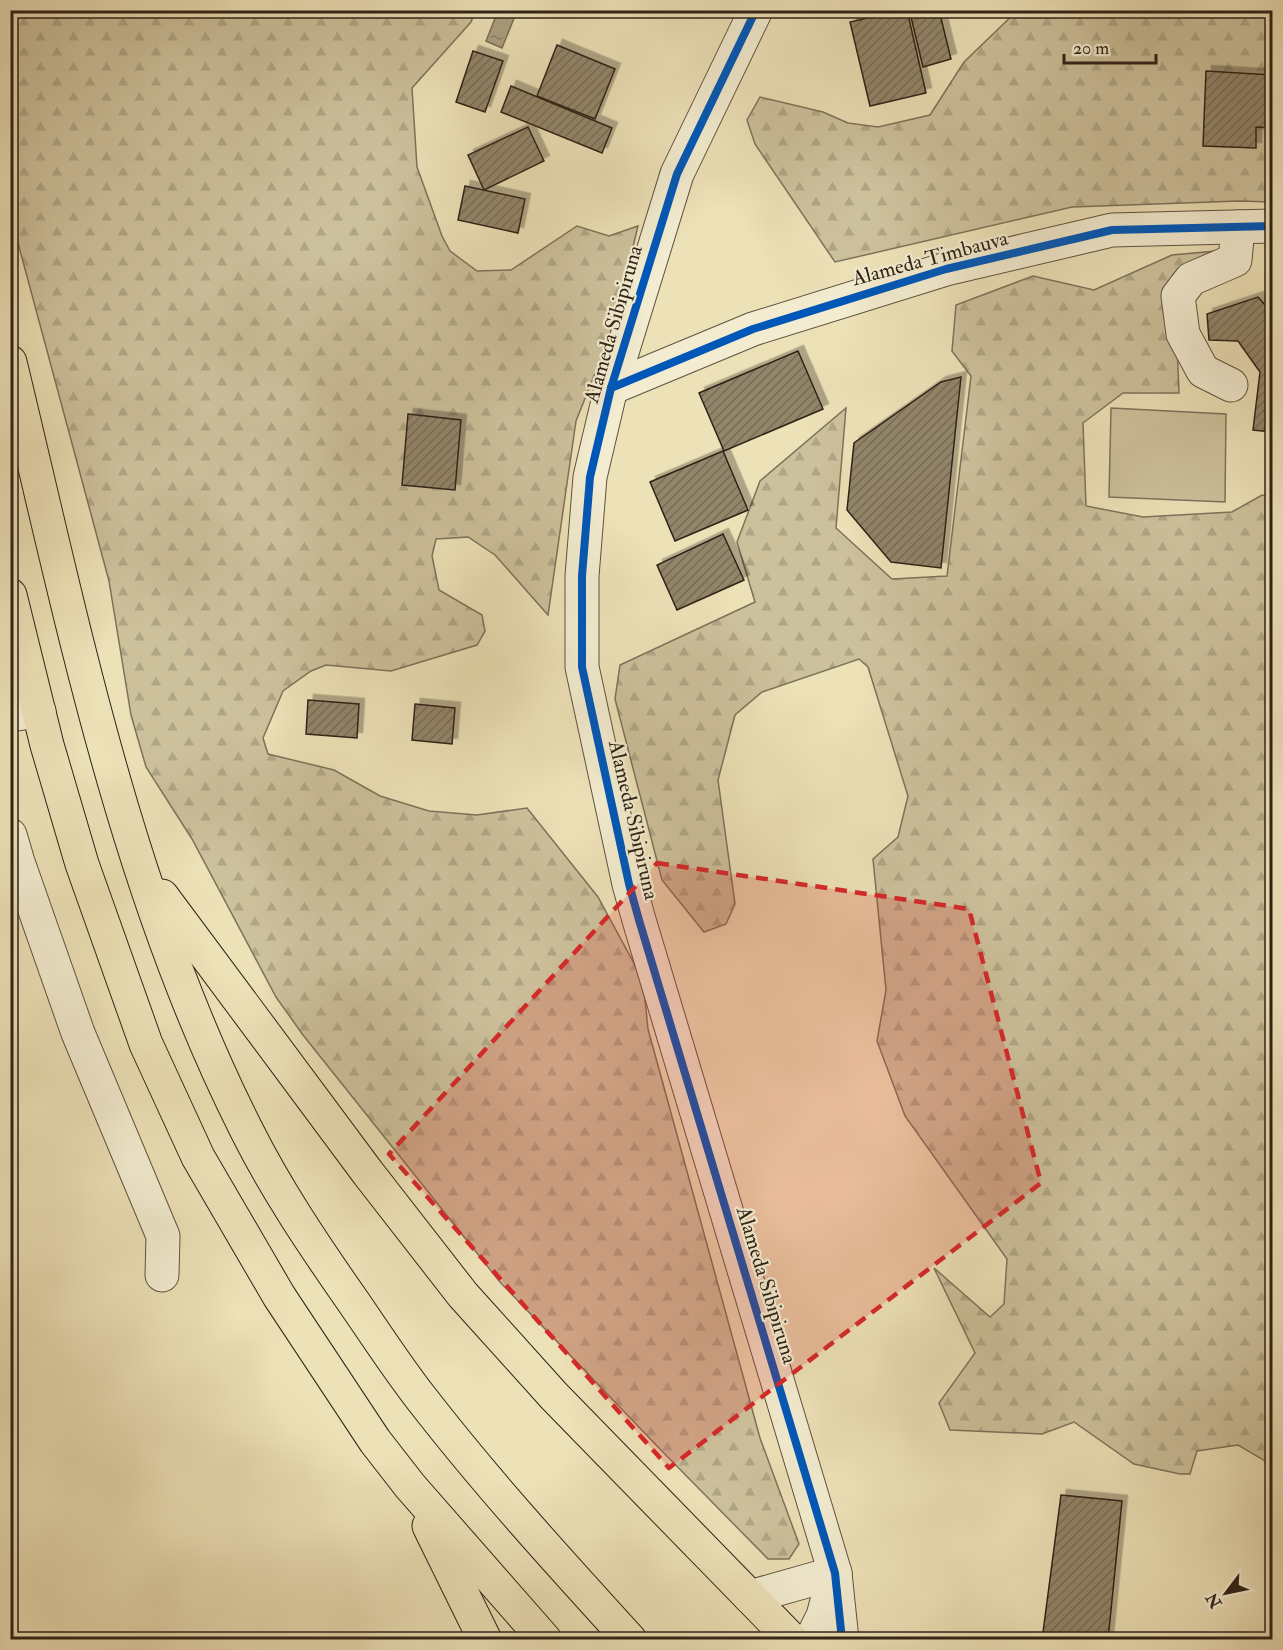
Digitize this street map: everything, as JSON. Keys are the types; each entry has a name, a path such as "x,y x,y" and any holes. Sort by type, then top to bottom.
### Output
{"highway":[{"path":"10,362 97,726 139,865 196,1024 248,1133 309,1238 420,1397 550,1552 630,1640"},
{"path":"10,595 25,713 146,1044 198,1157 279,1296 375,1441 410,1486 545,1640"},
{"path":"139,865 347,1146 464,1295 554,1396 792,1640"},
{"path":"410,1486 484,1640"}],"street":[{"name":"Alameda Sibipiruna","path":"756,10 677,174 611,388 590,477 582,576 582,667 629,884 835,1573 842,1640"},
{"name":"Alameda Timbauva","path":"611,388 753,329 946,269 1112,230 1272,226"},
{"path":"1231,385 1203,371 1182,334 1178,296 1191,279 1235,260 1238,227"},
{"path":"10,835 78,1033 163,1236 162,1275"},
{"path":"750,1597 835,1573"},
{"path":"811,1640 823,1616 835,1573"}],"highlighted area":[{"path":"657,863 969,909 1041,1183 669,1468 389,1154"}],"green space":[{"path":"10,11 475,11 471,22 412,88 417,167 442,236 450,251 477,271 511,270 577,226 609,236 638,226 614,326 576,421 548,615 495,555 468,537 436,539 432,556 439,590 482,615 485,631 477,645 391,671 326,665 311,671 283,691 263,738 268,754 334,770 380,796 429,811 477,815 527,808 598,897 643,980 648,1029 760,1438 799,1544 789,1559 768,1559 500,1282 303,1035 276,997 192,839 146,767 131,715 109,581 11,217"},
{"path":"1017,11 1272,11 1272,202 1239,201 1072,207 835,262 755,144 747,120 760,97 823,112 848,123 878,127 930,115 964,62"},
{"path":"1217,251 1175,293 1179,393 1123,393 1083,423 1086,506 1143,517 1232,512 1262,495 1272,497 1272,1465 1238,1445 1197,1451 1190,1474 1180,1474 1134,1464 1074,1422 1042,1434 950,1430 939,1403 975,1353 934,1268 990,1317 1004,1304 1007,1259 905,1116 877,1041 886,990 873,859 898,837 908,796 868,667 859,659 762,692 735,715 718,780 735,904 726,924 704,932 662,880 615,699 620,665 755,602 737,542 760,481 846,408 836,528 892,579 947,576 971,376 952,351 956,305 1033,276 1094,290 1172,255"},
{"path":"1111,408 1226,414 1225,502 1109,497"}],"water":[{"path":"498,11 517,11 502,48 486,41"}],"building":[{"path":"907,10 926,93 870,106 850,22"},
{"path":"918,10 939,10 951,59 923,67 910,13"},
{"path":"557,45 615,69 595,119 537,96"},
{"path":"473,51 503,61 485,112 456,102"},
{"path":"1206,71 1272,75 1272,128 1256,127 1256,148 1203,146"},
{"path":"511,86 612,128 602,153 501,112"},
{"path":"528,127 544,161 484,190 468,155"},
{"path":"465,186 525,199 518,233 458,220"},
{"path":"1258,297 1272,313 1272,432 1253,430 1260,372 1238,341 1209,340 1207,314"},
{"path":"798,351 823,409 724,451 699,393"},
{"path":"961,377 941,568 891,562 847,510 854,443 941,382"},
{"path":"408,414 461,420 455,490 402,485"},
{"path":"723,451 748,510 675,541 650,482"},
{"path":"723,534 744,580 677,610 657,565"},
{"path":"308,700 359,704 357,738 306,734"},
{"path":"415,704 455,708 452,744 412,740"},
{"path":"1061,1495 1122,1501 1108,1640 1042,1640"}],"cycle path":[{"path":"756,10 677,174 611,388 590,477 582,576 582,667 629,884 835,1573 842,1640"},
{"path":"611,388 753,329 946,269 1112,230 1272,226"}]}
